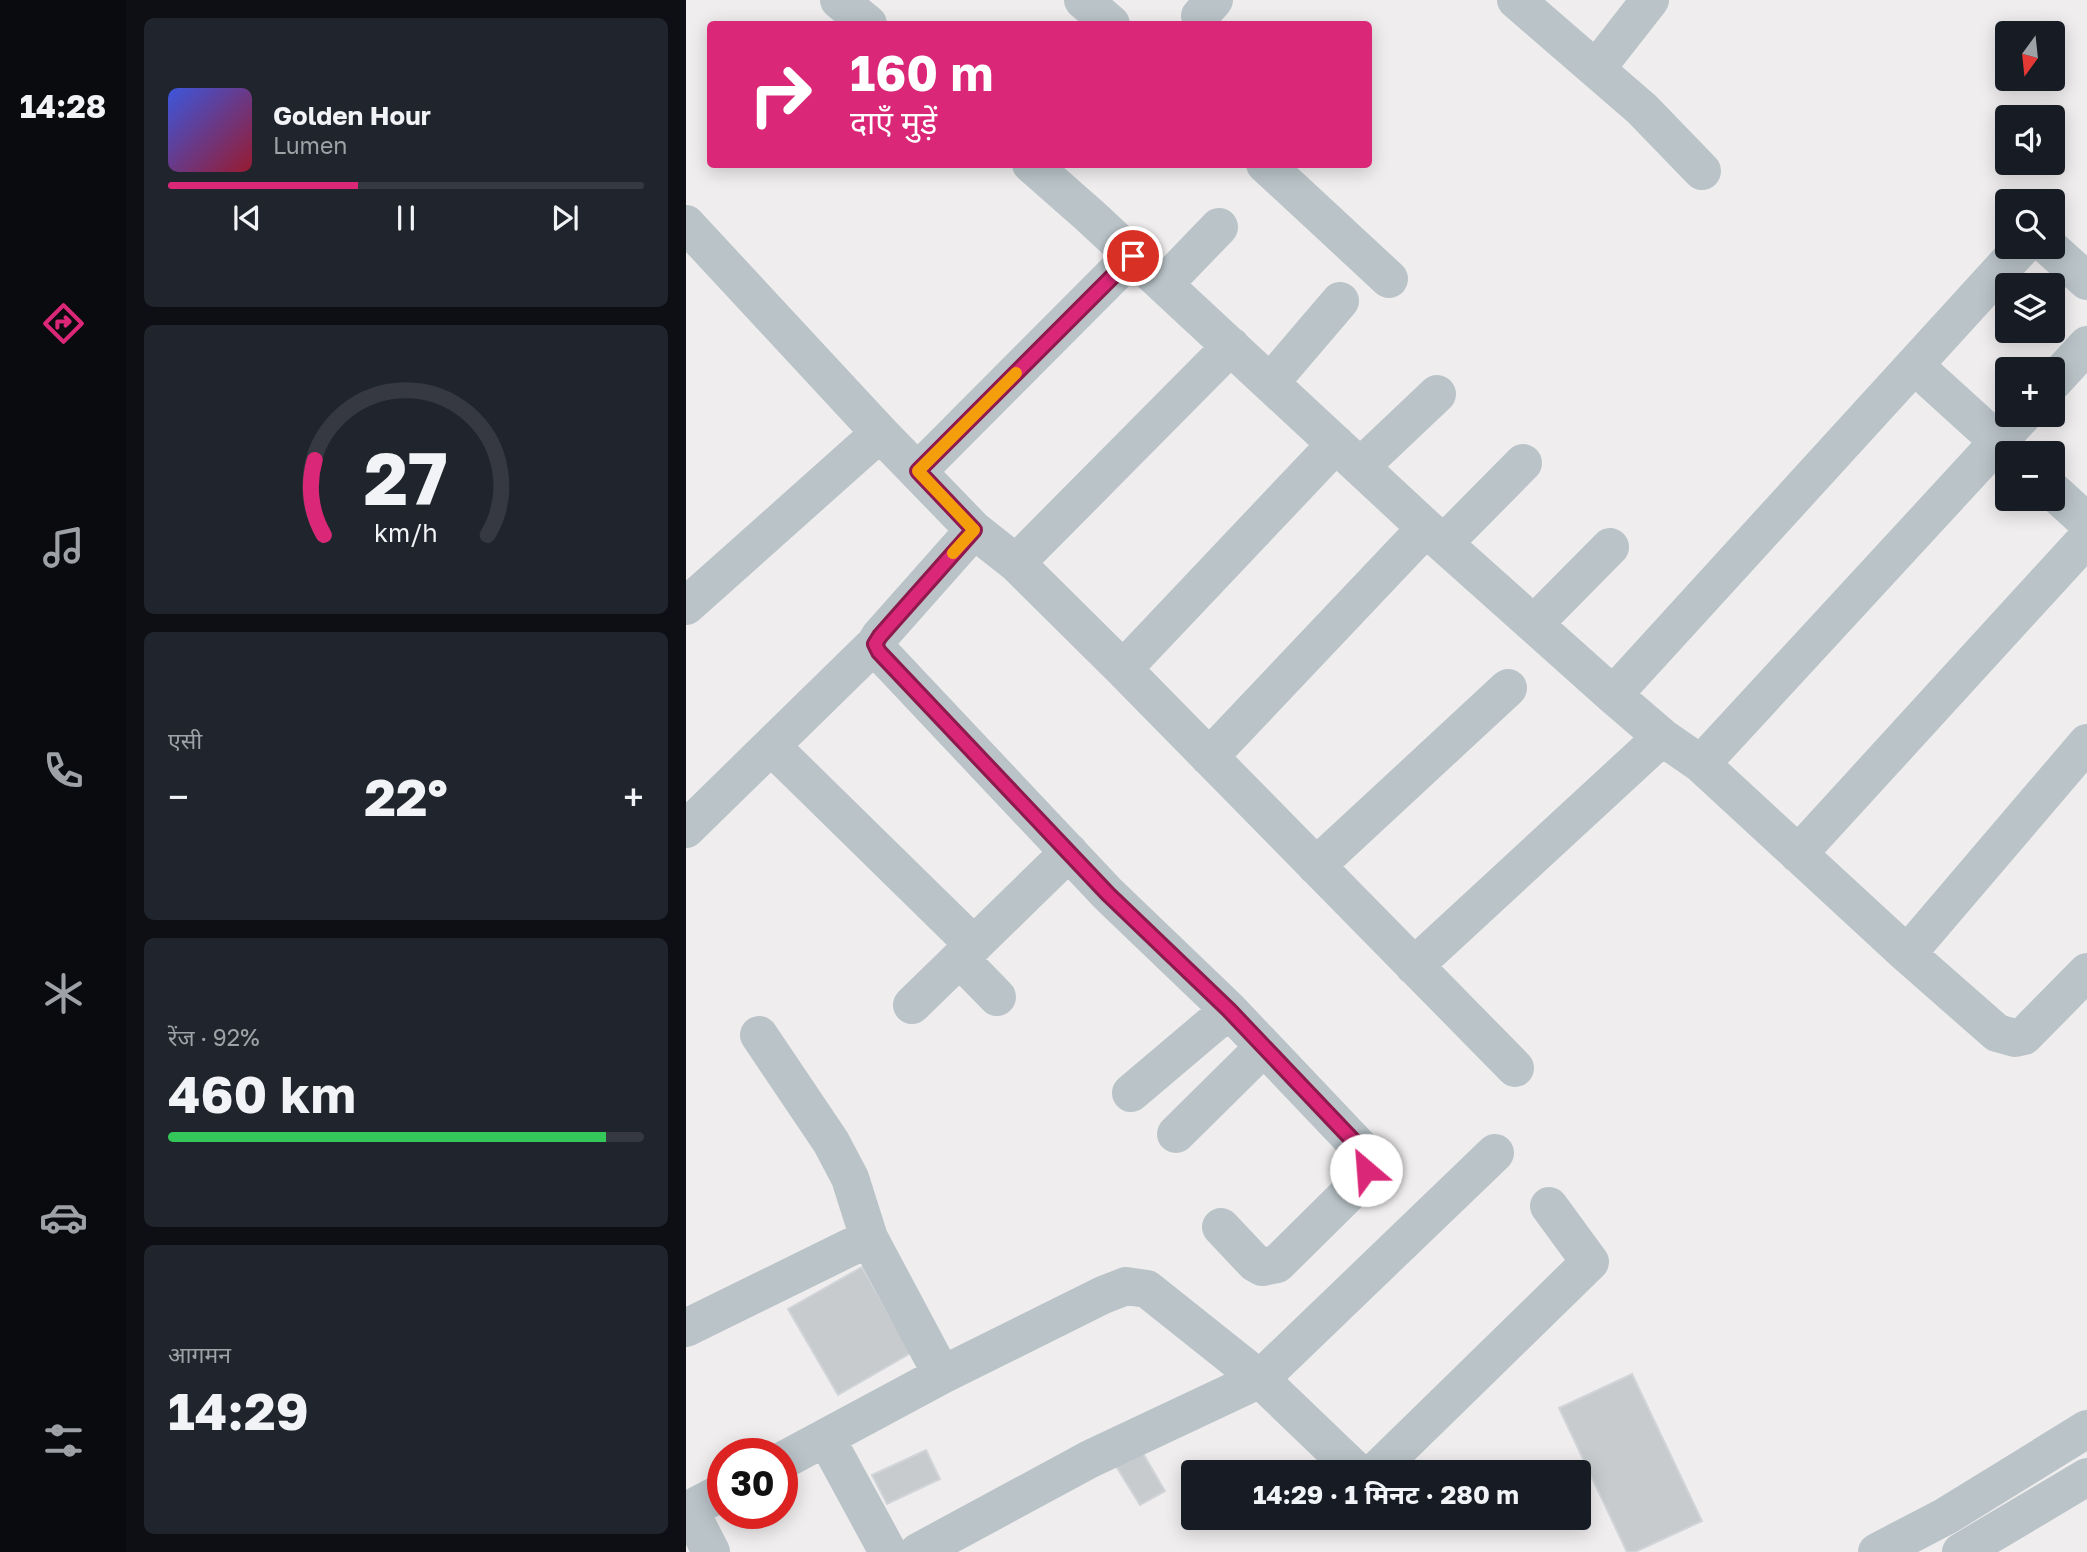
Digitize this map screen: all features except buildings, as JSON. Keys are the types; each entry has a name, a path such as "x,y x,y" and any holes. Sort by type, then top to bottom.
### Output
{"street":[{"path":"839,0 864,21"},
{"path":"1083,0 1108,21"},
{"path":"1517,0 1642,109 1702,171"},
{"path":"1596,68 1650,0"},
{"path":"1035,168 1435,536 1613,695 1662,737 1701,764 1907,954 1997,1032 2015,1038 2024,1036 2087,972"},
{"path":"1269,168 1389,279"},
{"path":"686,224 974,530 1016,564 1123,670 1515,1068"},
{"path":"1164,284 1219,227"},
{"path":"918,471 1133,256"},
{"path":"1613,695 2011,259"},
{"path":"2062,259 2087,281"},
{"path":"1270,383 1340,301"},
{"path":"2065,369 2087,345"},
{"path":"1016,564 1231,346"},
{"path":"1701,764 2011,436 1914,365"},
{"path":"1123,670 1348,455 1437,394"},
{"path":"686,606 880,433"},
{"path":"1209,757 1435,536 1523,464"},
{"path":"2065,502 2087,522"},
{"path":"687,826 875,644 974,530"},
{"path":"1798,854 2087,538"},
{"path":"1534,624 1610,547"},
{"path":"875,644 879,652 1108,894 1229,1010 1363,1151 1366,1170 1362,1180 1277,1264 1262,1267 1255,1263 1221,1227"},
{"path":"1316,866 1508,688"},
{"path":"1414,966 1662,737"},
{"path":"1907,954 2087,743"},
{"path":"771,746 967,952 997,997"},
{"path":"912,1005 1069,852"},
{"path":"1131,1093 1229,1010"},
{"path":"758,1035 831,1142 850,1178 869,1238 942,1375"},
{"path":"1176,1134 1263,1048"},
{"path":"918,1552 1090,1459 1260,1379 1495,1153"},
{"path":"1386,1460 1590,1262 1549,1206"},
{"path":"686,1328 869,1238"},
{"path":"798,1453 942,1375 1126,1286 1147,1289 1260,1379 1344,1460"},
{"path":"1877,1552 1915,1543 1946,1516 2087,1429"},
{"path":"826,1438 888,1552"},
{"path":"1961,1552 2003,1539 2087,1477"},
{"path":"707,1500 688,1510 711,1552"}],"slow traffic":[{"path":"953,553 974,530 918,471 1016,373"}],"route":[{"path":"1133,256 918,471 974,530 875,644 879,652 1108,894 1229,1010 1363,1151 1366,1170"}]}
